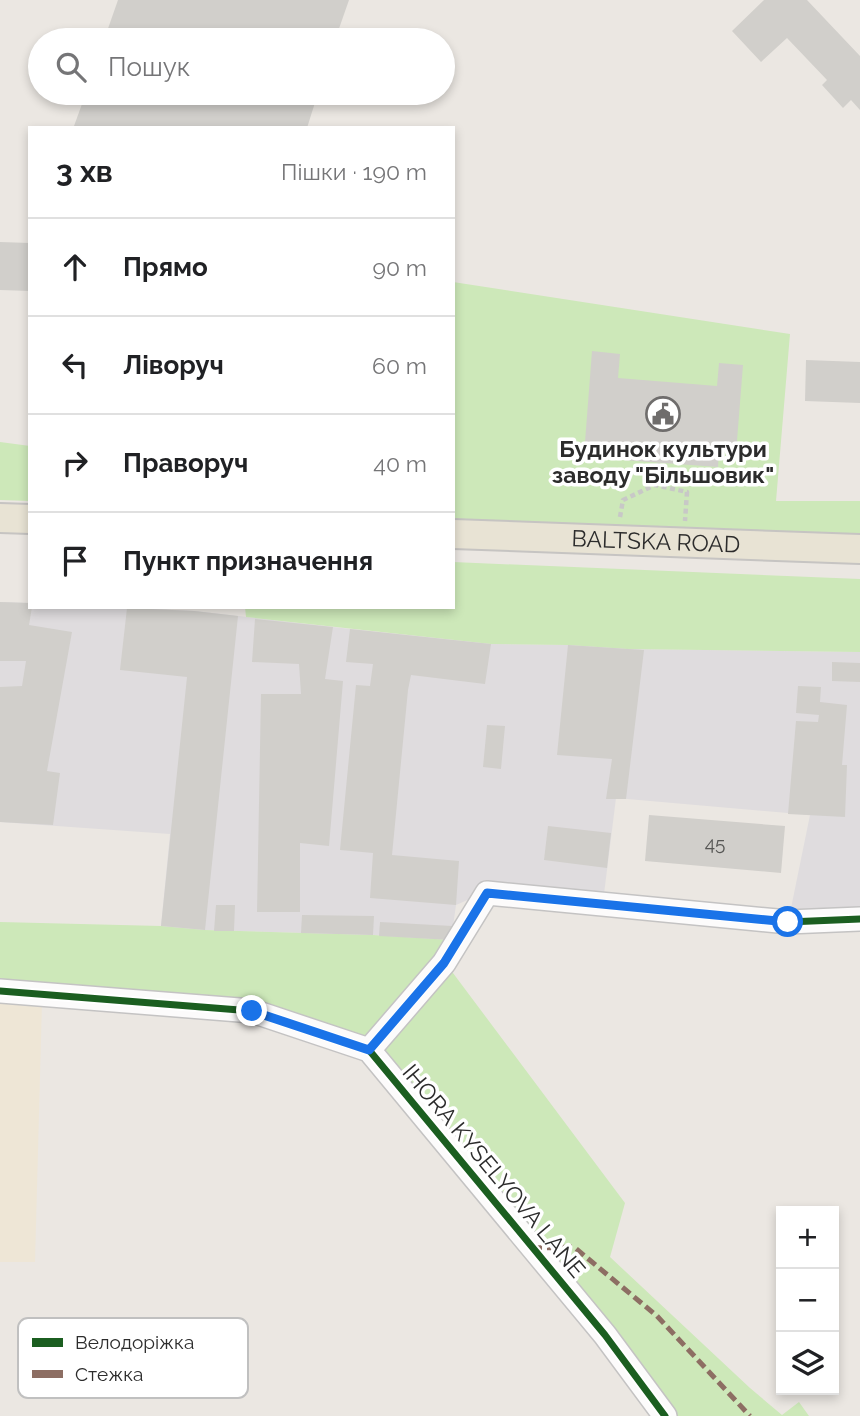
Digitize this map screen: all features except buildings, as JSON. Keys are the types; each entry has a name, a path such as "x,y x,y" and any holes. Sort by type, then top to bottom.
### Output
{"main road":[{"path":"0,518 28,519"},
{"name":"BALTSKA ROAD","path":"455,534 860,549"}],"street":[{"path":"0,991 252,1011 369,1050 444,963 487,893 788,922 860,919"},
{"name":"IHORA KYSELYOVA LANE","path":"369,1050 605,1335 664,1416"}],"path":[{"path":"655,485 659,463"},
{"path":"615,540 623,500 655,485 687,492 685,542"}],"shaded area":[{"path":"0,602 28,603 28,609 195,611 491,644 860,652 860,915 789,918 810,815 616,798 603,902 488,891 456,905 451,940 161,926 170,834 0,822"},
{"path":"0,999 42,1002 35,1262 0,1262"}],"green space":[{"path":"455,282 790,334 776,501 860,501 860,539 455,521"},
{"path":"0,442 28,446 28,501 0,500"},
{"path":"455,562 860,579 860,652 491,644 246,617 245,609 455,609"},
{"path":"0,922 161,926 451,940 369,1042 257,1004 0,990"},
{"path":"447,965 625,1203 610,1257 782,1415 799,1402 809,1416 669,1416 374,1050"}],"marked path":[{"path":"532,1248 574,1247 657,1316 750,1416"}],"cycle path":[{"path":"369,1050 444,963 487,893 788,922 860,919"},
{"path":"0,991 252,1011 369,1050 605,1335 665,1416"}],"place":[{"name":"Будинок культури заводу \"Більшовик\"","path":"663,414"}],"route":[{"path":"252,1011 369,1050 444,963 487,893 788,922"}]}
